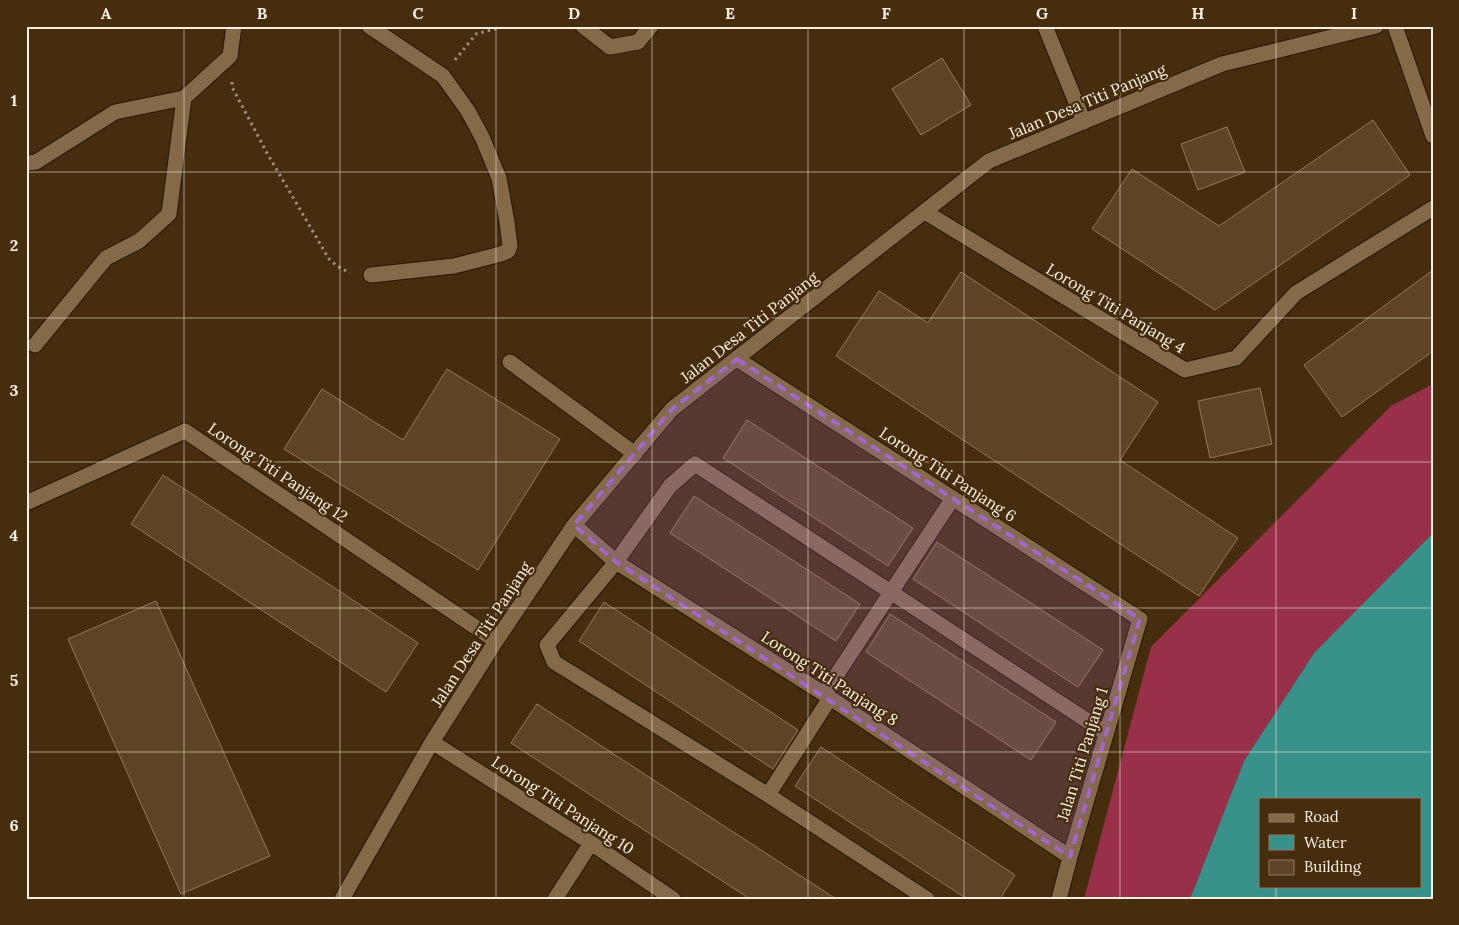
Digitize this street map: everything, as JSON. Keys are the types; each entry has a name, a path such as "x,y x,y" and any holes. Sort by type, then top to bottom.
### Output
{"street":[{"path":"26,163 36,162 115,112 184,98 230,56 234,26"},
{"path":"369,26 443,76 468,111 482,137 499,178 507,222 509,248 501,254 454,266 371,275"},
{"path":"583,26 610,47 638,42 651,26"},
{"path":"1045,26 1084,122"},
{"name":"Jalan Desa Titi Panjang","path":"342,899 432,742 496,641 574,526 672,410 989,161 1222,64 1376,26"},
{"path":"1395,26 1433,136"},
{"path":"35,345 106,258 139,241 169,214 184,98"},
{"name":"Lorong Titi Panjang 4","path":"925,212 1185,370 1236,358 1296,293 1433,208"},
{"name":"Lorong Titi Panjang 6","path":"737,358 1140,619"},
{"path":"510,362 635,454"},
{"name":"Lorong Titi Panjang 12","path":"26,502 185,431 496,641"},
{"path":"927,899 768,795 554,662 547,645 616,562 670,486 695,464 1106,733"},
{"path":"768,795 890,593 953,498"},
{"name":"Lorong Titi Panjang 8","path":"574,526 616,562 827,696 1070,857"},
{"name":"Jalan Titi Panjang 1","path":"1059,899 1140,619"},
{"name":"Lorong Titi Panjang 10","path":"432,742 591,843 673,899"},
{"path":"555,899 591,843"}],"path":[{"path":"443,76 476,34 506,26"},
{"path":"230,56 232,88 329,260 352,273 371,275"}],"highlighted area":[{"path":"737,359 1140,619 1070,857 616,562 574,525 672,409"}],"shaded area":[{"path":"1433,384 1433,533 1314,653 1244,761 1190,899 1084,899 1151,647 1391,406"}],"water":[{"path":"1433,533 1433,899 1190,899 1244,761 1314,653"}],"building":[{"path":"942,58 971,105 921,135 892,89"},
{"path":"1373,120 1410,175 1215,310 1092,229 1132,169 1219,226"},
{"path":"1227,127 1245,172 1198,190 1181,144"},
{"path":"1433,270 1433,351 1342,417 1304,365"},
{"path":"961,272 1158,402 1120,460 1238,538 1199,596 836,356 879,291 928,323"},
{"path":"447,369 560,439 478,570 284,449 322,389 403,440"},
{"path":"1260,388 1272,444 1210,458 1198,401"},
{"path":"747,420 913,528 888,566 723,458"},
{"path":"163,475 418,643 386,692 131,524"},
{"path":"694,496 860,604 836,641 670,533"},
{"path":"937,542 1103,650 1078,687 913,579"},
{"path":"156,601 270,856 181,894 68,639"},
{"path":"604,602 798,730 773,769 579,641"},
{"path":"890,614 1056,722 1031,760 866,652"},
{"path":"537,704 836,899 750,899 511,743"},
{"path":"821,747 1015,875 1000,899 967,899 795,786"}]}
